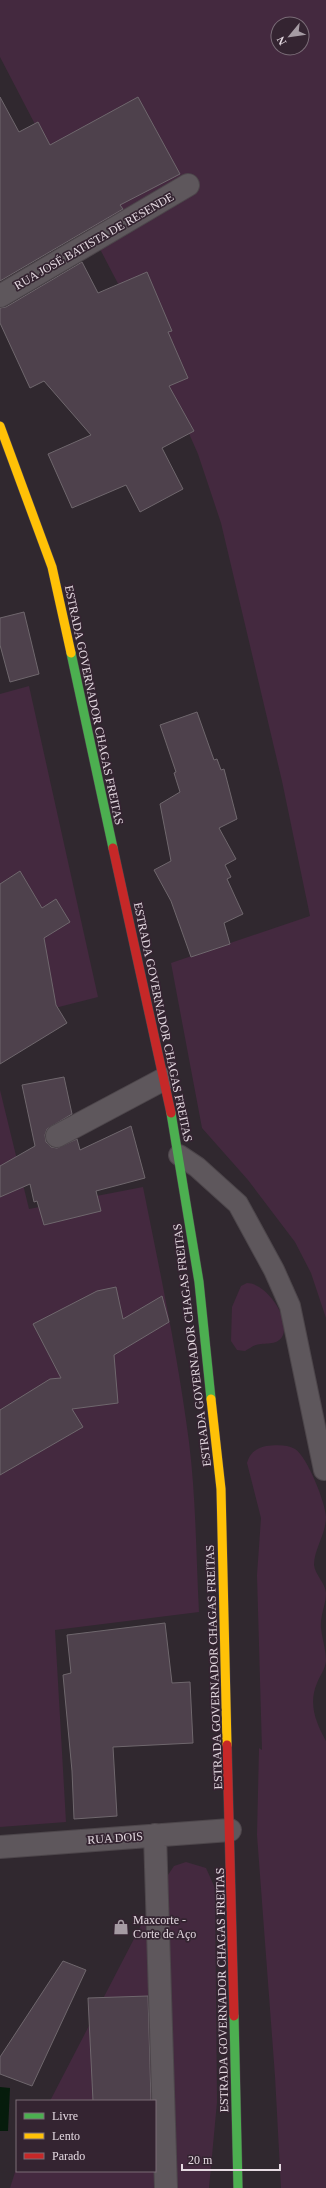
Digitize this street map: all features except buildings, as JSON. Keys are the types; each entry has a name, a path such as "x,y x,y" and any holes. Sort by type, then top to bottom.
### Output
{"main road":[{"name":"ESTRADA GOVERNADOR CHAGAS FREITAS","path":"0,426 28,496 52,567 164,1079 179,1155 199,1282 222,1489 238,2188"}],"street":[{"name":"RUA JOSÉ BATISTA DE RESENDE","path":"0,296 188,186"},
{"path":"57,1136 164,1079"},
{"name":"RUA DOIS","path":"0,1847 230,1830"},
{"path":"155,1835 166,2188"}],"lane":[{"path":"179,1155 197,1167 238,1204 274,1270 290,1306 324,1470"}],"shaded area":[{"path":"0,0 326,0 326,1318 311,1273 295,1242 248,1180 202,1128 171,963 310,916 282,781 221,523 198,454 151,347 0,57"},
{"path":"29,686 98,997 0,1022 0,694"},
{"path":"0,1090 29,1209 143,1187 185,1410 194,1505 199,1612 55,1630 66,1822 0,1827"},
{"path":"247,1283 262,1289 269,1295 280,1312 284,1330 282,1337 277,1342 259,1344 245,1351 237,1350 231,1341 232,1307 241,1286"},
{"path":"266,1446 288,1446 300,1453 315,1481 323,1502 326,1517 314,1565 316,1572 324,1585 326,1593 321,1623 326,1661 324,1670 314,1691 313,1706 316,1720 326,1741 326,2188 281,2188 275,2076 257,1835 259,1748 262,1750 257,1575 261,1518 247,1463 254,1452"},
{"path":"186,1862 206,1868 215,1888 217,2102 209,2188 10,2188 16,2169 16,2172 156,2172 156,2100 51,2100 164,1881 174,1866"},
{"path":"0,2087 10,2088 8,2131 0,2131"}],"traffic: fast":[{"path":"71,653 113,848"},
{"path":"171,1113 199,1282 211,1399"},
{"path":"234,2016 238,2188"}],"traffic: slow":[{"path":"0,426 52,567 71,653"},
{"path":"211,1399 221,1489 227,1745"}],"traffic: jam":[{"path":"113,848 171,1113"},
{"path":"227,1745 234,2016"}],"place":[{"name":"Maxcorte - Corte de Aço","path":"121,1927"}]}
